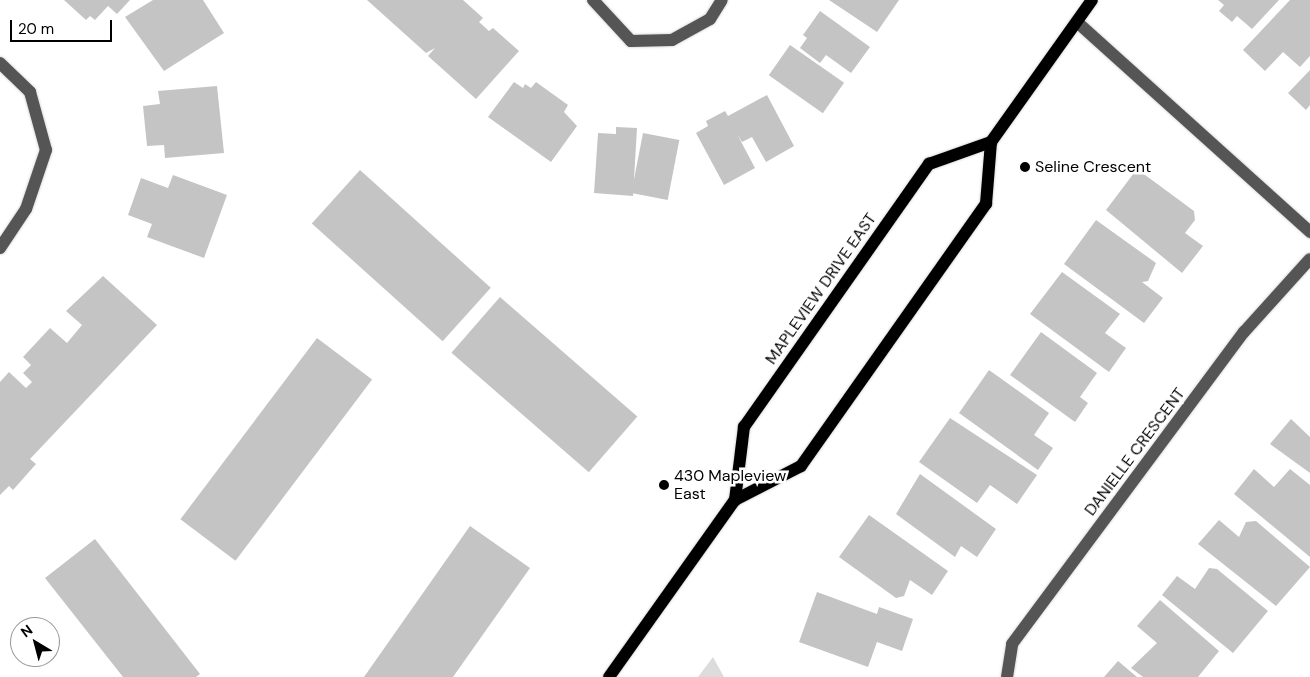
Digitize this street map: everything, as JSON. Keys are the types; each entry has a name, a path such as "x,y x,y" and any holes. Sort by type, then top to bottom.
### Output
{"main road":[{"path":"991,142 1092,0"},
{"name":"MAPLEVIEW DRIVE EAST","path":"609,677 735,500 801,466 986,204 991,142 929,164 744,426 735,500"}],"street":[{"path":"593,0 631,41 672,40 710,19 722,0"},
{"path":"1077,22 1310,232"},
{"path":"0,63 30,92 46,150 26,209 0,248"},
{"name":"DANIELLE CRESCENT","path":"1008,677 1012,644 1244,332 1310,259"}],"shaded area":[{"path":"713,657 724,677 698,677"}],"building":[{"path":"64,0 130,0 117,14 108,6 95,20 90,16 86,20"},
{"path":"153,0 203,0 224,33 164,71 125,17"},
{"path":"367,0 463,0 483,18 479,22 489,31 493,28 519,51 476,99 428,56 435,48 426,53"},
{"path":"829,0 899,0 877,32"},
{"path":"1218,0 1279,0 1252,29 1237,16 1232,22 1219,11 1224,5"},
{"path":"1290,0 1310,0 1310,56 1300,67 1283,52 1265,71 1243,50"},
{"path":"820,11 870,47 851,73 826,55 820,63 800,48 807,38 803,35"},
{"path":"790,45 844,83 823,113 769,75"},
{"path":"1310,70 1310,105 1306,110 1288,93"},
{"path":"514,82 523,88 525,84 531,88 536,82 568,105 564,112 577,126 551,162 488,117"},
{"path":"217,86 224,153 165,158 164,145 147,146 143,106 160,104 158,91"},
{"path":"767,95 794,146 766,162 752,137 742,142 737,134 755,168 724,185 696,133 708,126 706,121 725,111 728,116"},
{"path":"616,127 637,128 633,196 594,193 598,133 616,134"},
{"path":"643,133 679,140 668,200 631,193"},
{"path":"1137,169 1194,211 1195,220 1185,233 1203,246 1182,273 1106,210"},
{"path":"360,170 491,288 443,341 312,224"},
{"path":"173,175 227,195 204,258 147,237 152,224 128,215 141,178 168,188"},
{"path":"1096,220 1156,263 1148,281 1142,282 1163,298 1144,323 1064,264"},
{"path":"1062,272 1120,314 1105,333 1126,348 1109,372 1030,314"},
{"path":"103,276 157,325 30,459 36,464 13,490 9,486 0,495 0,382 9,372 26,388 32,382 23,373 31,365 23,357 50,328 67,343 82,325 66,311"},
{"path":"500,297 637,416 589,472 451,353"},
{"path":"1041,332 1097,373 1080,397 1088,403 1075,422 1010,375"},
{"path":"317,338 372,380 235,561 180,519"},
{"path":"989,370 1049,413 1034,435 1053,448 1038,470 959,413"},
{"path":"950,418 1037,475 1017,504 990,485 977,503 919,462"},
{"path":"1291,419 1310,437 1310,473 1270,444"},
{"path":"1254,469 1274,487 1290,469 1310,485 1310,557 1234,494"},
{"path":"920,474 996,529 977,557 961,546 955,557 896,514"},
{"path":"869,515 948,571 932,595 910,580 904,596 896,598 839,557"},
{"path":"1219,520 1239,537 1246,522 1256,521 1310,567 1276,606 1198,544"},
{"path":"470,526 530,568 453,677 364,677"},
{"path":"95,539 200,674 196,677 123,677 45,578"},
{"path":"1209,568 1217,569 1268,611 1233,653 1162,595 1177,576 1195,589"},
{"path":"817,592 877,614 879,607 913,619 902,651 877,642 868,667 799,642"},
{"path":"1160,600 1219,651 1198,677 1143,677 1131,668 1157,643 1137,626"},
{"path":"1118,661 1137,677 1104,677"}],"place":[{"name":"Seline Crescent","path":"1025,167"},
{"name":"430 Mapleview East","path":"664,485"}]}
